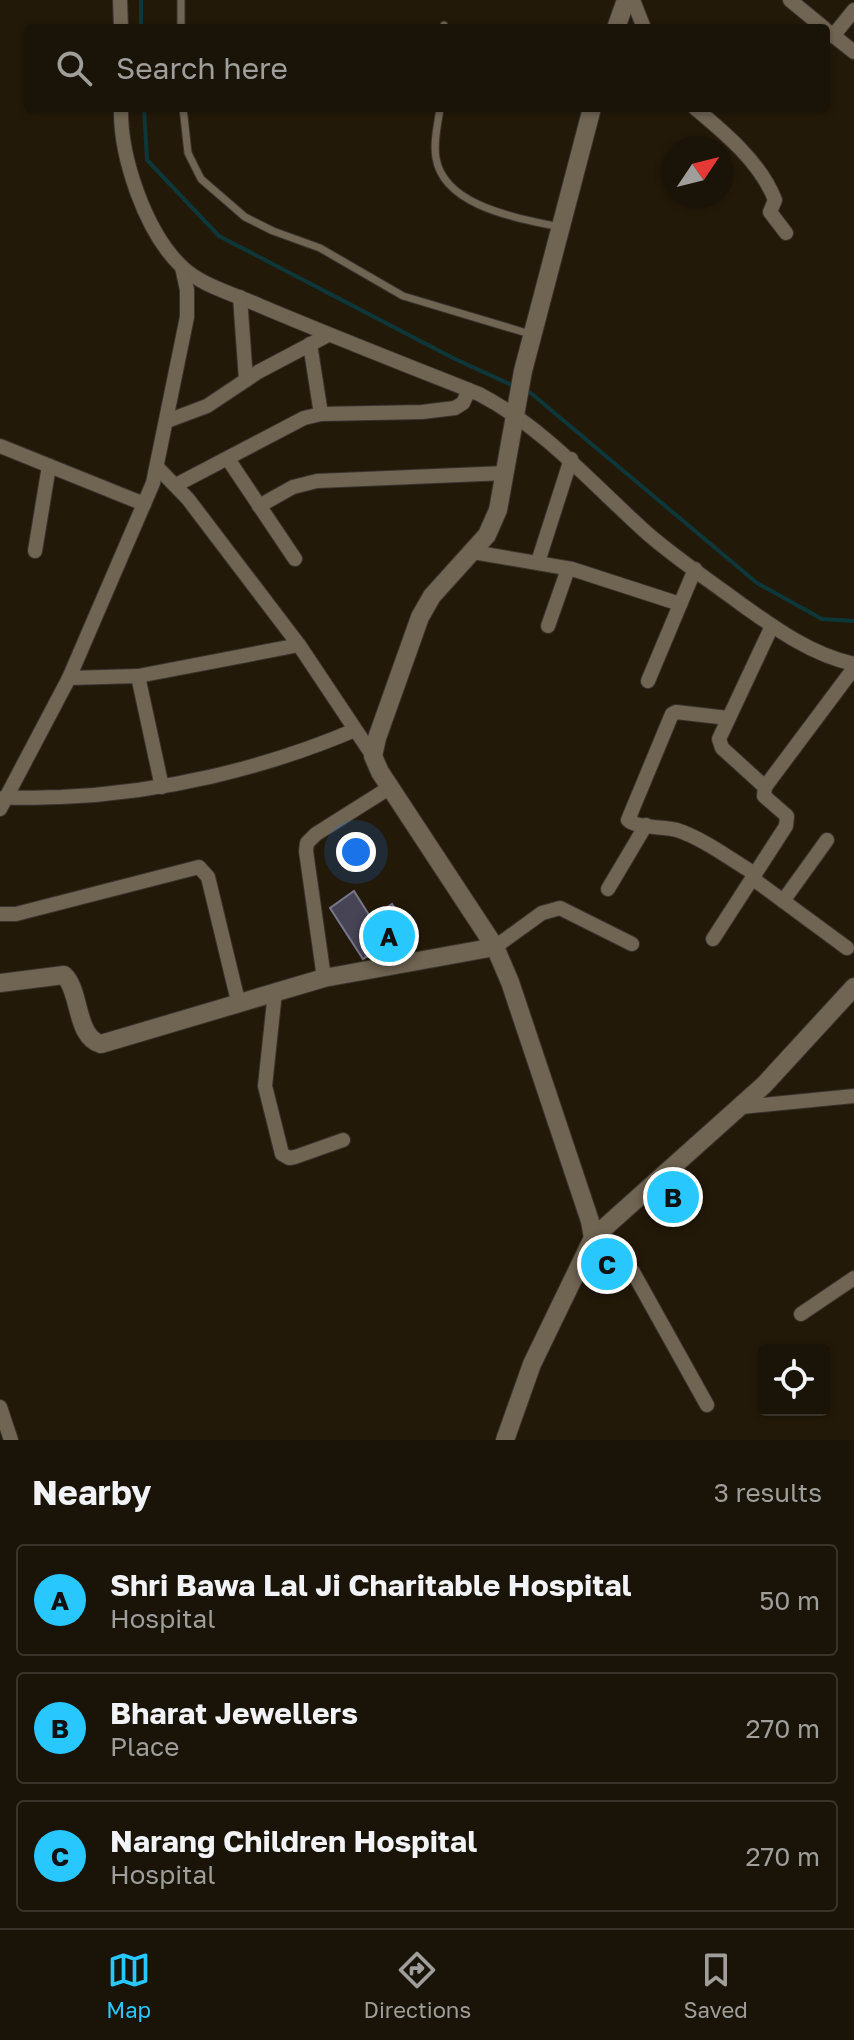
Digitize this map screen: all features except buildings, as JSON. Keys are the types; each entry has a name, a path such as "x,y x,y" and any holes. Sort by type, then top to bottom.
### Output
{"street":[{"path":"120,0 121,24"},
{"path":"617,24 626,0"},
{"path":"633,0 642,24"},
{"path":"790,0 819,24"},
{"path":"830,29 854,10"},
{"path":"830,33 854,52"},
{"path":"3,803 69,678 144,504 157,467 187,317 187,290 182,267 157,233 134,182 126,153 121,112"},
{"path":"373,756 420,617 432,596 487,535 498,510 523,371 591,112"},
{"path":"700,112 727,135 768,186 775,200 770,212 786,233"},
{"path":"182,267 240,297 328,335 516,410 650,535 772,626 810,649 854,666 765,787 764,796 788,820 713,939"},
{"path":"240,297 246,380"},
{"path":"167,421 207,406 246,380 328,335"},
{"path":"310,344 321,414"},
{"path":"176,485 290,424 321,414 422,412 455,408 463,403 469,390"},
{"path":"0,446 144,504"},
{"path":"228,459 295,559"},
{"path":"538,562 571,459"},
{"path":"35,551 49,466"},
{"path":"157,467 176,485 299,645 495,947 510,982 586,1205 593,1238 616,1253 633,1272 707,1405"},
{"path":"259,506 293,487 317,481 506,473"},
{"path":"473,552 568,569 680,604"},
{"path":"548,626 568,569"},
{"path":"648,681 695,569"},
{"path":"765,787 720,744 728,718 772,626"},
{"path":"69,678 138,676 299,645"},
{"path":"138,676 162,787"},
{"path":"728,718 672,714 629,815 631,823 683,832 754,876 847,948"},
{"path":"3,803 162,787 302,751 355,730"},
{"path":"324,978 307,843 316,834 389,788"},
{"path":"608,889 646,825"},
{"path":"783,901 827,840"},
{"path":"0,914 16,914 199,867 208,877 238,1001"},
{"path":"0,983 64,975 70,982 88,1034 101,1044 324,978 495,947 542,913 560,908 632,944"},
{"path":"505,1440 532,1364 593,1238 741,1107 784,1065 854,987"},
{"path":"275,992 265,1086 282,1154 295,1157 343,1140"},
{"path":"741,1107 854,1096"},
{"path":"801,1314 854,1278"},
{"path":"0,1407 11,1440"}],"lane":[{"path":"181,0 181,24"},
{"path":"183,112 188,153 201,179 245,217 320,248 403,296 532,335"},
{"path":"440,112 436,159 441,173 453,189 500,213 561,227"}],"waterway":[{"path":"141,0 141,24"},
{"path":"144,112 147,160 219,236 453,358 516,387"},
{"path":"524,390 757,583 822,619 854,621"}],"place":[{"name":"Shri Bawa Lal Ji Charitable Hospital","path":"389,936"},
{"name":"Bharat Jewellers","path":"673,1197"},
{"name":"Narang Children Hospital","path":"607,1264"}]}
